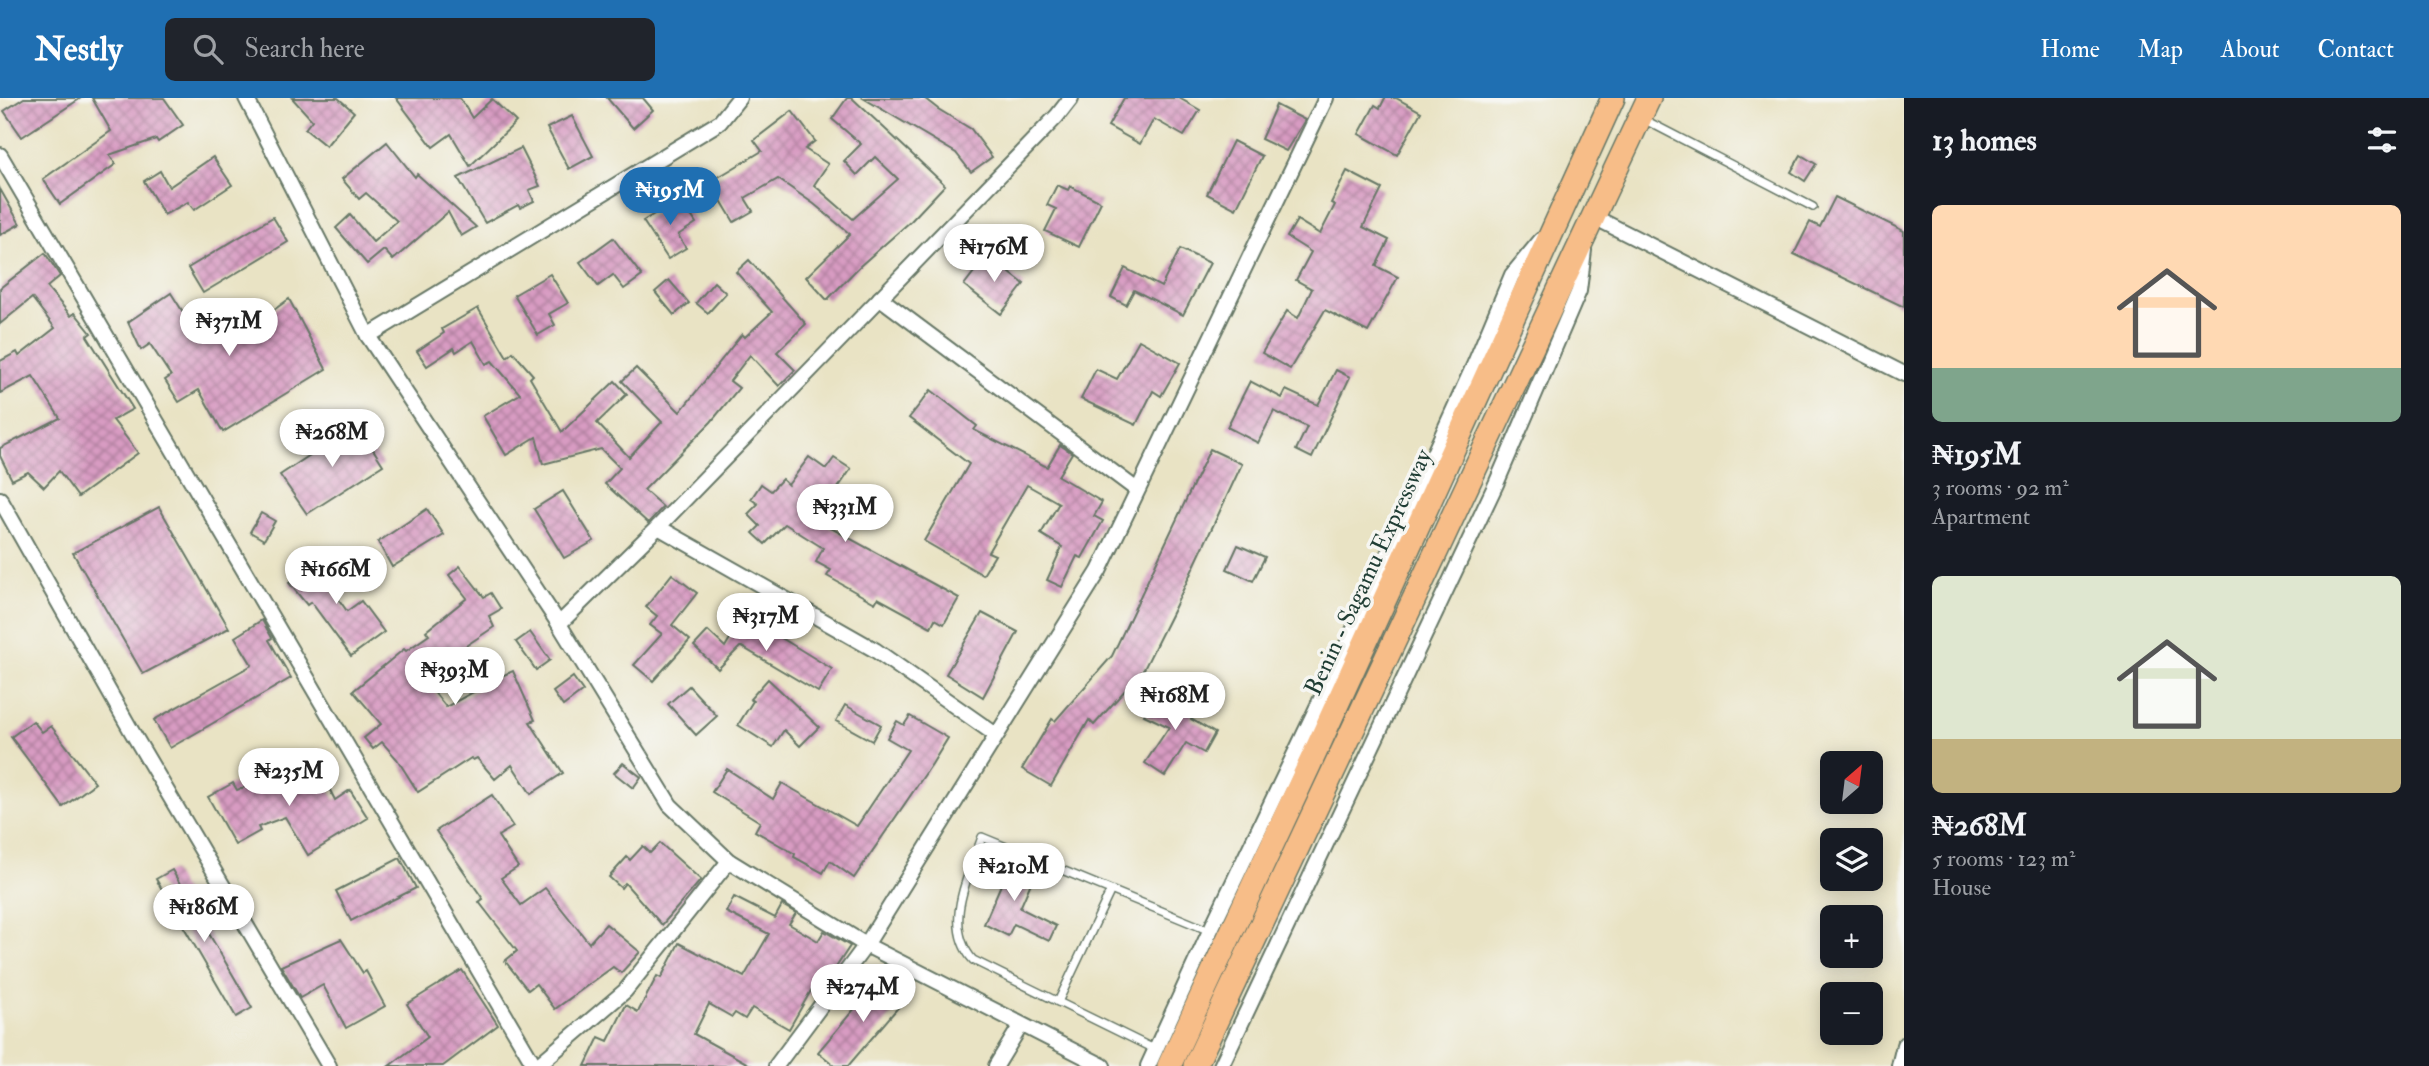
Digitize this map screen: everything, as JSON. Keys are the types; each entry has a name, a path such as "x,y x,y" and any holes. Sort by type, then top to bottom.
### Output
{"highway":[{"name":"Benin - Sagamu Expressway","path":"1166,1058 1319,744 1613,98"},
{"path":"1195,1066 1644,108"}],"street":[{"path":"246,98 368,336 559,624 670,806 729,861 866,945 1103,1066"},
{"path":"368,336 720,122 739,98"},
{"path":"559,624 880,298 1057,116 1071,98"},
{"path":"776,1066 866,945 1098,570 1326,98"},
{"path":"0,155 4,171 536,1066 625,991 729,861"},
{"path":"1148,1066 1166,1058 1210,931 1343,653 1513,275 1558,220"},
{"path":"1222,1066 1496,484 1579,291 1590,226 1903,371"},
{"path":"880,298 1137,490"},
{"path":"0,499 132,732 329,1066"},
{"path":"657,527 876,650 996,735"},
{"path":"996,1066 1021,1025"},
{"path":"1899,1066 1904,1045"}],"lane":[{"path":"1644,108 1812,206"},
{"path":"1166,1058 973,960 965,950 959,933 960,903 982,837 1210,931"},
{"path":"1058,1002 1110,892"}],"building":[{"path":"24,98 81,98 22,137 4,111"},
{"path":"92,98 164,98 183,125 158,142 156,139 109,155 116,164 60,204 43,179 111,131"},
{"path":"292,98 338,98 354,112 326,146 305,129 312,120"},
{"path":"396,98 460,98 472,118 492,99 516,122 470,166 451,134 433,147"},
{"path":"607,98 643,98 653,110 633,128"},
{"path":"847,98 852,98 945,185 827,300 806,277 850,234 778,179 745,198 753,211 734,222 710,182 762,151 754,140 792,111 815,141 805,149 828,164 814,185 853,219 898,179 875,157 857,175 844,161 861,144 832,119"},
{"path":"863,98 924,98 971,129 992,157 971,172 956,153"},
{"path":"1124,98 1179,98 1200,110 1184,136 1154,119 1140,144 1108,126"},
{"path":"1385,98 1396,98 1421,112 1397,155 1359,134 1375,105 1380,108"},
{"path":"1276,105 1305,120 1286,151 1261,139"},
{"path":"572,116 593,156 569,169 547,128"},
{"path":"1233,141 1262,156 1236,209 1207,194"},
{"path":"387,142 415,177 417,174 476,227 461,236 448,212 393,260 384,250 367,264 336,228 350,215 373,242 397,221 366,193 359,199 342,179"},
{"path":"521,148 540,186 529,190 534,201 520,208 518,205 485,223 458,178"},
{"path":"1801,155 1816,164 1805,181 1791,172"},
{"path":"213,157 232,185 194,210 188,202 164,215 144,181 160,171 169,187"},
{"path":"1347,171 1382,189 1363,227 1389,240 1376,266 1398,277 1368,332 1325,310 1290,369 1262,353 1287,311 1298,318 1312,289 1296,280 1311,252 1287,237 1297,220 1320,234 1335,205 1331,203"},
{"path":"1057,185 1068,190 1070,186 1101,202 1079,247 1045,231 1056,209 1047,205"},
{"path":"0,189 20,224 0,235"},
{"path":"1835,197 1904,231 1904,307 1794,254 1810,222 1820,227"},
{"path":"680,198 696,223 678,235 686,248 668,259 643,221"},
{"path":"273,217 288,242 203,293 188,268"},
{"path":"613,238 642,276 624,289 613,275 598,286 580,262"},
{"path":"1180,249 1210,263 1183,315 1134,290 1126,305 1111,297 1125,268 1161,287"},
{"path":"45,253 60,276 47,287 71,316 75,313 91,333 87,336 133,409 113,420 138,453 78,497 59,471 44,487 28,472 12,480 0,456 0,448 60,418 33,376 0,393 0,361 17,352 19,356 55,328 32,298 0,324 0,288"},
{"path":"987,255 1024,284 1001,314 964,285"},
{"path":"749,260 806,324 777,352 795,370 779,386 750,355 730,381 739,388 711,422 644,490 663,507 648,523 605,484 620,468 601,449 543,464 536,437 506,455 483,416 520,394 492,361 486,364 473,341 456,352 454,348 427,366 417,351 444,333 442,329 478,308 507,357 513,352 533,375 530,378 562,432 615,381 627,394 597,423 629,457 662,422 622,381 636,368 680,412 742,334 745,337 772,312 736,272"},
{"path":"550,274 568,303 549,314 555,325 538,335 514,295"},
{"path":"669,280 689,303 674,315 655,292"},
{"path":"714,282 726,293 708,313 696,303"},
{"path":"171,293 190,323 208,311 227,339 240,330 242,333 289,299 326,369 223,432 199,390 179,402 165,380 171,376 150,344 141,350 128,322"},
{"path":"1139,340 1180,363 1161,396 1153,391 1136,425 1081,399 1096,369 1117,379"},
{"path":"1336,370 1350,377 1312,458 1296,450 1307,427 1274,411 1258,443 1227,427 1250,381 1282,398 1286,390 1318,405"},
{"path":"931,390 977,426 974,430 1047,467 1060,445 1072,453 1058,476 1102,502 1094,516 1103,521 1082,558 1077,556 1062,587 1047,580 1062,547 1041,534 1059,503 1027,485 988,552 995,555 983,575 924,541 969,464 909,418"},
{"path":"357,424 383,465 307,514 280,475"},
{"path":"1210,449 1242,464 1174,609 1144,669 1094,725 1089,720 1051,786 1022,769 1052,719 1055,721 1112,656"},
{"path":"809,457 826,469 834,458 851,469 816,520 959,598 944,624 935,619 931,627 878,598 875,603 827,576 831,570 816,562 823,548 785,524 765,544 753,533 760,526 748,514 758,504 751,499 761,484 771,491 782,479 788,485"},
{"path":"563,491 594,541 564,558 534,509"},
{"path":"159,507 229,628 143,674 73,553"},
{"path":"427,509 444,535 392,567 378,542"},
{"path":"261,513 275,521 264,540 250,532"},
{"path":"1238,545 1265,557 1253,581 1227,569"},
{"path":"326,553 344,575 330,587 347,611 361,601 384,632 351,656 311,602 307,605 289,583"},
{"path":"460,566 484,597 491,593 501,609 489,616 494,627 421,676 446,707 488,684 487,682 513,671 535,720 530,722 563,773 531,794 512,765 495,779 477,758 471,758 418,792 397,759 382,742 373,749 364,738 381,724 353,691 404,649 406,651 429,635 426,631 467,598 449,575"},
{"path":"672,574 697,593 672,625 690,640 653,681 634,665 662,634 650,625 657,616 646,607"},
{"path":"982,613 1018,632 983,697 946,674"},
{"path":"744,615 832,669 818,692 742,647 718,669 694,646 708,631 725,647"},
{"path":"262,620 272,638 269,640 291,678 170,748 154,720 252,665 235,637"},
{"path":"530,632 550,660 536,670 516,642"},
{"path":"573,677 583,691 563,706 553,692"},
{"path":"768,679 819,727 800,746 784,730 773,747 738,725 753,701 750,699"},
{"path":"689,686 717,716 696,735 668,704"},
{"path":"1155,691 1195,710 1191,719 1215,733 1204,753 1186,743 1165,776 1145,763 1169,727 1144,715"},
{"path":"845,705 881,725 872,741 836,721"},
{"path":"910,716 948,738 854,878 830,861 823,873 794,857 795,854 755,831 760,822 712,792 727,769 773,799 782,783 857,826 908,750 887,738 897,721 904,725"},
{"path":"33,721 42,732 51,726 95,783 63,807 11,737"},
{"path":"315,761 335,800 350,790 368,818 308,855 285,817 258,827 260,831 235,845 208,797 233,783 237,790"},
{"path":"623,763 641,777 633,788 614,773"},
{"path":"492,795 513,827 498,836 518,867 501,878 521,905 545,888 589,943 606,924 640,952 621,973 613,967 555,1009 536,984 528,990 505,961 517,951 479,902 483,899 436,831"},
{"path":"660,843 701,880 662,925 625,883 621,888 609,877 627,857 630,860 643,846 650,853"},
{"path":"995,857 1034,876 1020,908 1056,926 1049,941 1014,924 1008,936 984,924 1003,880 988,873"},
{"path":"400,858 416,888 351,921 336,891"},
{"path":"172,870 252,1008 236,1017 156,879"},
{"path":"734,897 775,918 782,905 796,913 789,924 818,941 824,931 850,946 825,984 817,980 789,1029 752,1008 745,1019 735,1013 732,1017 709,1004 694,1034 752,1066 585,1066 599,1037 608,1041 626,1005 638,1012 657,976 661,978 679,943 744,977 769,934 726,912"},
{"path":"341,939 363,973 366,971 385,1006 346,1028 323,985 300,998 281,966"},
{"path":"462,970 498,1025 443,1066 389,1066 428,1037 407,1004"},
{"path":"882,976 907,997 848,1066 835,1066 818,1052"}]}
